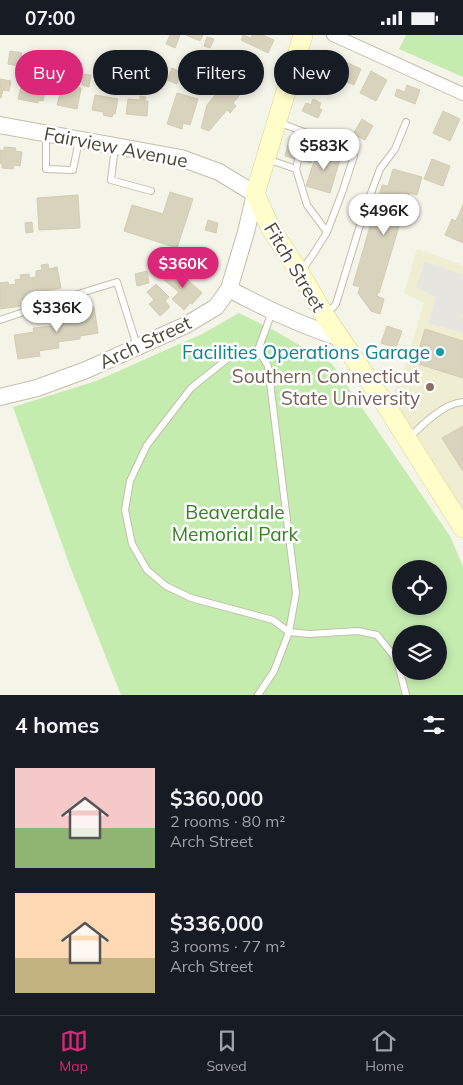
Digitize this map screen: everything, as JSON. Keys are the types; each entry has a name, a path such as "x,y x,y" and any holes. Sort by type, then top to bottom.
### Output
{"main road":[{"name":"Arch Street","path":"255,193 303,35"},
{"name":"Fitch Street","path":"255,193 271,229 325,316 387,407 463,528"}],"street":[{"path":"333,35 463,94"},
{"name":"Fairview Avenue","path":"0,125 181,158 219,172 255,193"},
{"name":"Arch Street","path":"0,395 38,388 86,370 186,325 216,307 229,289 255,193"},
{"name":"Fitch Street","path":"229,289 272,312 340,338"}],"lane":[{"path":"277,122 346,148 354,156 326,232 300,273"},
{"path":"325,316 336,304 364,212 380,169 395,149 406,122"},
{"path":"46,133 46,169 73,170 79,139"},
{"path":"303,141 306,133"},
{"path":"116,146 111,180 151,191"},
{"path":"265,158 296,169"},
{"path":"298,160 296,169 307,205 326,232"},
{"path":"0,320 116,282 138,347"},
{"path":"258,350 272,312"},
{"path":"258,350 268,365 296,593 289,632 274,671 258,695"},
{"path":"258,350 231,356 190,388 147,445 130,481 126,510 132,545 147,571 166,585 191,598 273,620 289,632 309,634 358,631 377,635 397,660 406,695"},
{"path":"407,439 426,420 456,403 463,402"}],"shaded area":[{"name":"Southern Connecticut State University","path":"417,249 463,265 463,528 387,407 405,367 424,303 404,293"},
{"path":"425,262 463,275 463,333 428,323 436,297 416,287"}],"green space":[{"path":"406,35 463,35 463,77 399,49"},
{"name":"Beaverdale Memorial Park","path":"239,313 275,331 332,364 450,536 463,566 463,695 121,695 71,569 13,407 96,381 202,334"}],"building":[{"path":"170,35 180,35 175,48 166,44"},
{"path":"186,35 203,35 200,41"},
{"path":"243,35 251,38 252,35 263,35 274,40 268,53 241,40"},
{"path":"207,37 214,39 210,48 204,46"},
{"path":"10,51 15,52 15,65 8,64"},
{"path":"349,63 361,69 354,85 349,83"},
{"path":"172,68 178,71 177,84 168,80"},
{"path":"371,71 387,80 376,101 360,93"},
{"path":"84,74 91,75 89,87 83,85"},
{"path":"0,79 11,81 9,91 3,90 1,98 0,98"},
{"path":"407,85 420,90 415,104 395,96 397,89 405,92"},
{"path":"177,93 178,95 198,99 190,125 183,123 182,129 167,124"},
{"path":"19,95 44,95 43,101 39,100 38,103 18,99"},
{"path":"60,95 80,95 77,109 57,105"},
{"path":"95,95 118,99 115,114 112,117 103,115 104,112 92,110"},
{"path":"215,95 240,95 233,103 236,106 230,113 227,110 209,131 201,128 207,105"},
{"path":"140,96 146,97 145,101 148,101 147,116 126,114 128,99 140,100"},
{"path":"313,99 321,103 319,108 322,110 318,118 302,111 306,103 311,105"},
{"path":"443,111 460,119 450,141 433,133"},
{"path":"362,119 373,126 365,140 353,134"},
{"path":"290,137 316,145 311,163 285,156"},
{"path":"4,147 16,148 15,151 22,152 20,166 14,165 13,169 2,168 0,150 4,151"},
{"path":"318,149 341,156 330,193 306,186"},
{"path":"432,159 450,166 443,186 424,179"},
{"path":"393,169 422,177 417,195 409,193 378,292 377,296 384,299 380,314 371,311 358,293 360,287 353,285 382,185 388,186"},
{"path":"170,192 193,199 177,248 124,231 132,205 163,214"},
{"path":"78,195 80,228 39,230 37,198"},
{"path":"463,205 463,243 445,235 452,219 456,221"},
{"path":"208,220 218,223 216,233 205,230"},
{"path":"32,222 33,232 26,233 25,223"},
{"path":"48,264 49,269 57,267 61,288 39,292 40,297 20,300 21,306 0,309 0,283 16,284 15,280 21,279 20,275 29,274 30,278 36,277 36,271 42,270 41,265"},
{"path":"175,268 202,293 184,310 172,299 179,292 164,280"},
{"path":"147,271 149,283 137,286 135,274"},
{"path":"156,284 169,297 165,301 170,307 160,316 149,304 154,300 147,292"},
{"path":"94,307 98,333 80,336 80,339 58,342 59,348 39,351 40,356 18,359 14,335 34,332 33,328 53,326 52,319 73,316 72,310"},
{"path":"387,326 402,331 396,348 381,343"},
{"name":"Facilities Operations Garage","path":"425,329 463,341 463,378 415,363"},
{"path":"463,426 463,471 442,438"}],"place":[{"name":"Facilities Operations Garage","path":"440,352"},
{"name":"Southern Connecticut State University","path":"430,387"}]}
